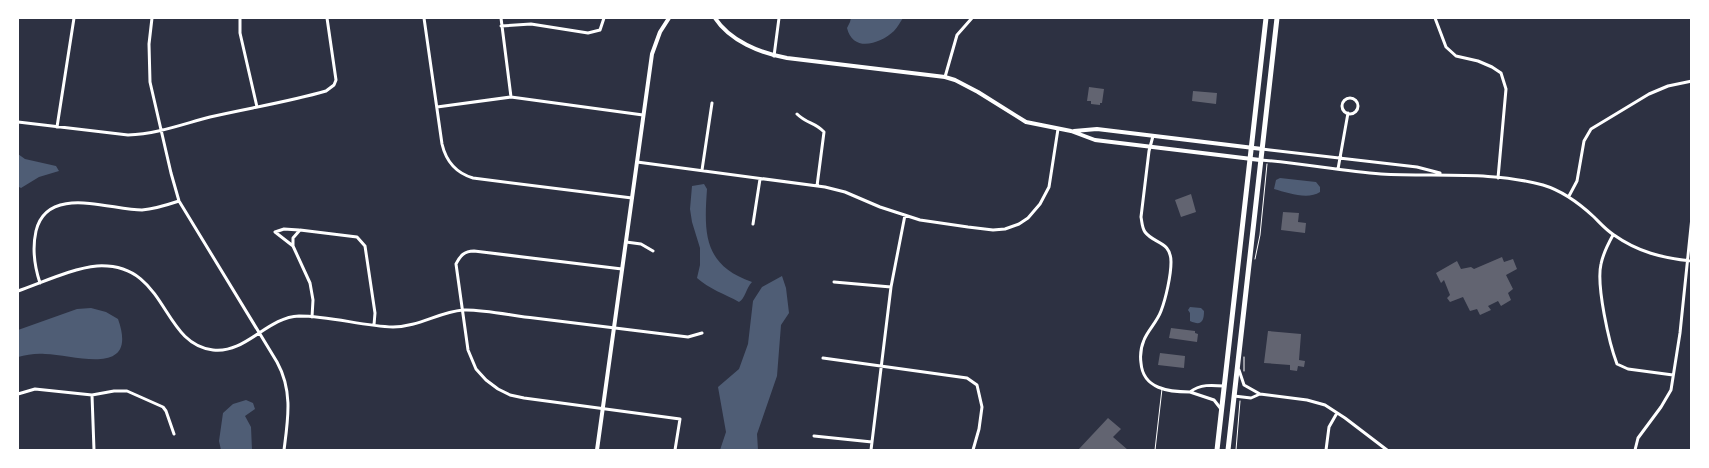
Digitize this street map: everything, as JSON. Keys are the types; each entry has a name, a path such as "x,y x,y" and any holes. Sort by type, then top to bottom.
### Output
{"highway":[{"path":"1217,450 1266,18"},
{"path":"1228,450 1277,18"},
{"path":"1224,386 1235,387"},
{"path":"1223,395 1234,396"}],"street":[{"path":"57,127 74,18"},
{"path":"152,18 149,44 150,82 179,201 281,370 288,392 288,416 284,450"},
{"path":"240,18 240,33 257,107"},
{"path":"18,122 128,135 161,131 210,117 326,91 334,85 336,75 327,18"},
{"path":"424,18 442,144 446,158 459,172 473,178 632,198"},
{"path":"501,18 511,97"},
{"path":"501,26 531,24 588,33 600,30 604,18"},
{"path":"597,450 654,46 669,18"},
{"path":"715,18 719,24 744,44 774,56 945,77 971,88 1026,122 1071,131 1095,140 1380,174 1416,176 1443,174 1498,178 1545,186 1569,196 1613,235 1652,255 1689,261"},
{"path":"774,56 779,18"},
{"path":"945,77 957,34 972,18"},
{"path":"1435,18 1446,47 1456,56 1478,61 1492,67 1500,73 1506,88 1498,178"},
{"path":"1569,196 1577,181 1584,142 1591,129 1649,94 1668,86 1692,81"},
{"path":"437,108 511,97 644,116"},
{"path":"1348,98 1357,102 1358,107 1355,112 1348,113 1343,108 1343,103 1348,98"},
{"path":"702,170 712,103"},
{"path":"1338,169 1348,113"},
{"path":"797,114 804,121 818,126 824,132 816,186"},
{"path":"638,162 816,186 845,192 880,207 936,223 999,229 1019,224 1028,218 1040,204 1050,187 1058,129"},
{"path":"1071,131 1097,129 1417,167 1443,174"},
{"path":"1153,136 1149,151 1141,217 1145,232 1166,246 1170,253 1171,261 1164,301 1158,318 1142,343 1140,357 1143,373 1149,382 1162,389 1173,392 1190,392 1214,400 1222,409"},
{"path":"753,224 760,179"},
{"path":"40,284 34,262 37,227 44,214 57,205 73,202 141,210 179,201"},
{"path":"871,450 891,288 905,215"},
{"path":"1635,450 1638,438 1671,390 1689,261 1692,218"},
{"path":"293,246 275,232 284,229 357,237 365,246 375,312 374,325"},
{"path":"300,230 293,238 293,246 310,283 313,300 312,317"},
{"path":"1613,235 1601,263 1599,274 1603,303 1617,364 1628,369 1674,376"},
{"path":"626,242 641,244 653,252"},
{"path":"622,269 474,251 465,253 458,259 456,264 468,339 468,350 476,369 486,380 510,395 680,418 675,450"},
{"path":"18,291 87,268 106,266 116,268 133,274 156,293 184,336 197,345 213,350 230,349 286,318 312,317 374,325 406,325 463,310 688,337 702,333"},
{"path":"834,282 891,288"},
{"path":"823,358 966,378 977,385 982,407 979,429 973,450"},
{"path":"1237,365 1244,385 1260,394 1307,400 1325,405 1346,418 1386,450"},
{"path":"1190,392 1206,385 1224,386"},
{"path":"18,394 35,389 92,395 120,390 135,393 163,407 174,434"},
{"path":"1234,396 1253,398 1260,394"},
{"path":"92,395 94,450"},
{"path":"1326,450 1329,427 1337,413"},
{"path":"814,436 872,442"}],"lane":[{"path":"1155,450 1162,389"}],"path":[{"path":"1255,263 1268,160"},
{"path":"1244,355 1246,377"},
{"path":"1236,450 1240,397"}],"water":[{"path":"851,18 903,18 888,36 868,44 855,41 850,36 847,28"},
{"path":"18,154 25,159 56,166 59,171 39,177 21,188 19,187"},
{"path":"1280,178 1316,182 1320,187 1320,192 1304,196 1274,189 1276,180"},
{"path":"704,184 707,189 707,233 715,257 736,275 752,282 739,302 697,278 700,265 700,248 690,209 692,186"},
{"path":"782,276 786,288 789,313 781,325 777,376 757,434 758,450 720,450 726,432 718,387 739,369 748,344 753,301 762,287"},
{"path":"1190,307 1201,308 1204,311 1201,322 1190,321 1188,310"},
{"path":"91,308 106,312 118,319 122,337 120,349 112,356 101,359 38,354 18,357 18,330 77,309"},
{"path":"246,400 253,403 255,409 245,416 251,427 252,450 221,450 219,441 223,413 233,404"}],"building":[{"path":"1089,87 1104,89 1100,105 1091,104 1091,101 1087,101"},
{"path":"1193,91 1217,93 1216,104 1192,101"},
{"path":"1191,194 1196,212 1181,217 1175,200"},
{"path":"1283,212 1299,213 1298,222 1306,223 1305,233 1281,230"},
{"path":"1502,257 1504,262 1513,259 1517,269 1506,275 1513,289 1508,293 1511,300 1501,306 1498,301 1488,306 1491,310 1480,315 1477,309 1470,311 1463,297 1450,302 1447,298 1450,295 1444,280 1441,283 1436,273 1457,261 1461,269 1471,267 1474,269"},
{"path":"1171,328 1195,331 1198,334 1197,342 1169,338"},
{"path":"1268,331 1301,334 1299,360 1305,361 1304,367 1298,366 1297,371 1290,370 1290,365 1264,363"},
{"path":"1160,353 1185,356 1184,368 1158,365"},
{"path":"1108,418 1121,429 1113,437 1128,450 1078,450"}]}
